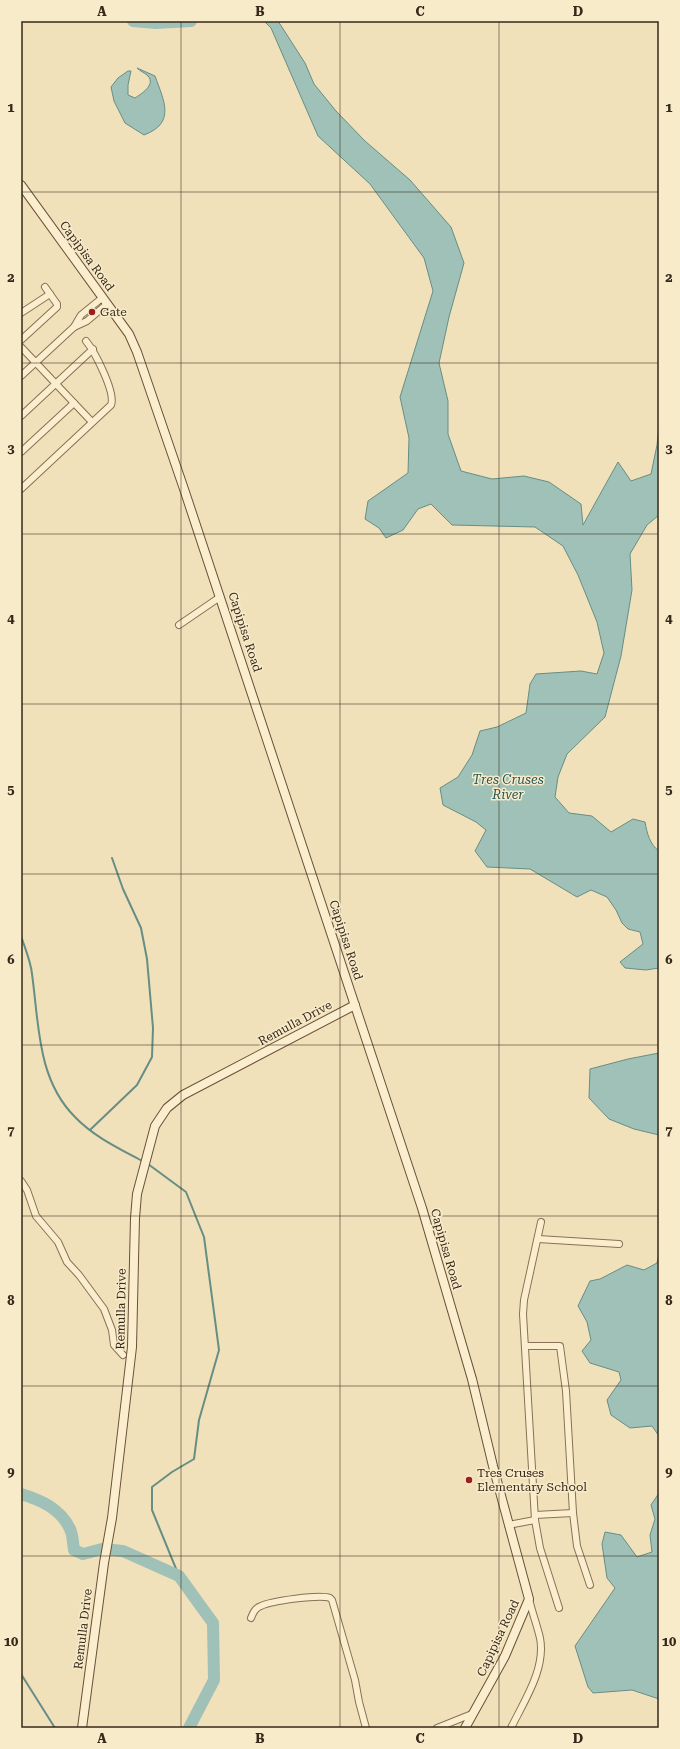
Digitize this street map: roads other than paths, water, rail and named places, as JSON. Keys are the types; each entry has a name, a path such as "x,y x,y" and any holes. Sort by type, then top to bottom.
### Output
{"main road":[{"name":"Capipisa Road","path":"21,185 129,334 137,352 220,597 405,1156 472,1379 508,1525 529,1599 505,1656 465,1728"},
{"name":"Remulla Drive","path":"82,1728 104,1563 112,1518 132,1347 135,1206 152,1132 164,1111 183,1096 355,1005"}],"street":[{"path":"21,340 57,307 57,304 45,287"},
{"path":"21,313 50,294"},
{"path":"21,376 74,327 87,321 105,301"},
{"path":"21,489 111,405 112,402 99,361 93,349 86,341"},
{"path":"21,347 92,422"},
{"path":"21,416 93,349"},
{"path":"21,452 74,403"},
{"path":"179,625 220,597"},
{"path":"21,1181 27,1190 36,1216 58,1242 67,1262 79,1275 104,1309 112,1330 114,1344 123,1355"},
{"path":"541,1222 524,1300 525,1346 535,1517 540,1548 559,1608"},
{"path":"538,1239 619,1244"},
{"path":"525,1346 560,1346 566,1391 573,1513 578,1546 590,1585"},
{"path":"508,1525 535,1517 573,1513"},
{"path":"251,1618 254,1612 262,1605 316,1596 330,1598 355,1680 366,1728"},
{"path":"511,1728 537,1672 539,1661 540,1640 529,1599"},
{"path":"437,1728 472,1714"}],"water":[{"name":"Tres Cruses River","path":"264,21 278,21 305,63 314,84 336,111 365,141 410,180 451,227 464,263 449,317 439,363 448,401 448,434 461,471 492,479 524,476 549,482 581,504 583,525 618,462 631,481 651,474 659,426 659,515 647,525 630,554 632,590 621,656 605,717 567,754 558,777 555,797 569,813 592,816 611,832 633,819 645,822 651,842 659,851 659,968 646,970 625,968 620,962 643,944 640,932 628,929 622,923 616,910 607,897 591,890 577,897 530,869 487,867 475,851 486,830 476,822 443,805 440,788 458,777 472,755 480,731 497,727 526,713 530,684 536,674 581,671 597,674 604,653 597,622 578,575 563,546 535,527 452,525 431,504 418,509 403,530 386,538 379,528 365,519 368,501 408,473 409,438 400,397 433,291 424,258 370,184 318,136 271,28"},
{"path":"137,68 155,76 162,94 165,110 164,118 160,124 154,130 144,135 125,123 114,101 111,87 118,78 128,71 131,71 128,85 128,95 135,98 141,94 149,86 150,79"},
{"path":"659,1053 659,1135 634,1129 609,1119 589,1098 590,1069"},
{"path":"659,1254 659,1436 652,1426 630,1428 611,1415 607,1400 621,1380 619,1372 590,1363 582,1351 591,1340 587,1322 578,1306 590,1281 600,1279 627,1265 644,1270 657,1263"},
{"path":"659,1493 659,1699 632,1690 593,1693 588,1687 575,1646 615,1588 607,1578 602,1544 605,1532 621,1535 637,1557 652,1552 650,1535 655,1519 651,1505"}],"waterway":[{"path":"133,21 156,23 191,21"},
{"path":"91,1129 137,1085 152,1057 153,1028 147,959 141,928 123,889 112,858"},
{"path":"21,936 31,969 42,1050 53,1086 75,1117 90,1131 144,1162"},
{"path":"148,1164 186,1192 204,1237 219,1350 199,1420 194,1459 172,1472 152,1487 152,1510 179,1576"},
{"path":"21,1494 43,1502 61,1516 71,1531 74,1550 83,1554 102,1549 123,1551 179,1576 213,1623 214,1680 189,1728"},
{"path":"21,1674 55,1728"}],"place":[{"name":"Gate","path":"92,312"},
{"name":"Tres Cruses Elementary School","path":"469,1480"}]}
